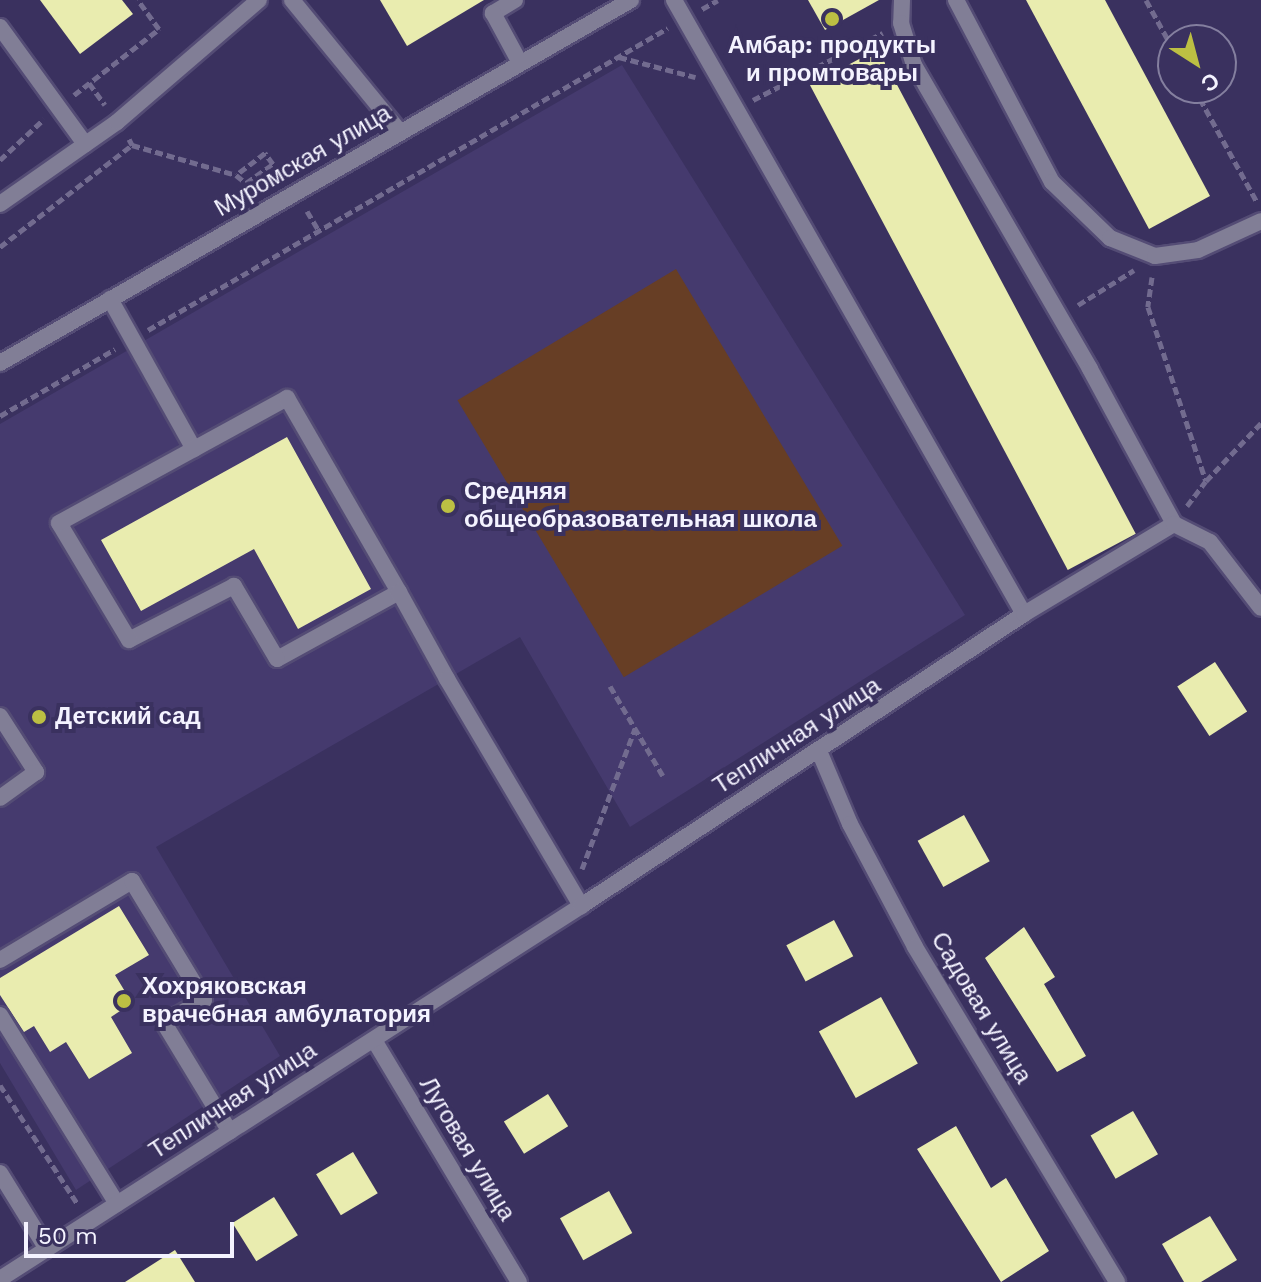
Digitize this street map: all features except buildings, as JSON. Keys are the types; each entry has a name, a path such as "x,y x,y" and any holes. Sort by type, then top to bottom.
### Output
{"street":[{"path":"0,204 117,122 259,0"},
{"path":"292,0 400,132"},
{"path":"515,0 493,13 520,63"},
{"name":"Муромская улица","path":"0,363 631,0"},
{"path":"674,0 1024,614"},
{"path":"902,0 901,23 914,65 1060,316 1174,524 1210,542 1261,608"},
{"path":"956,0 1052,182 1110,238 1155,256 1198,250 1261,221"},
{"path":"0,27 85,144"},
{"path":"110,299 194,449"},
{"path":"399,592 277,659 234,586 129,640 59,523 287,398 577,899"},
{"name":"Тепличная улица","path":"0,1279 374,1040 577,899 819,751 1024,614 1174,524"},
{"path":"0,716 36,772 0,798"},
{"name":"Садовая улица","path":"819,751 850,824 915,947 1117,1282"},
{"path":"0,960 132,881 204,1000 164,1023 230,1132"},
{"path":"0,1015 117,1204"},
{"name":"Луговая улица","path":"374,1040 519,1282"},
{"path":"0,1173 47,1249"}],"path":[{"path":"0,160 58,107 159,29 138,0"},
{"path":"0,416 718,0"},
{"path":"1146,0 1159,24"},
{"path":"736,109 901,23"},
{"path":"618,57 721,83"},
{"path":"89,83 132,145 236,175 246,183 273,164 265,153 236,175"},
{"path":"1203,104 1261,210"},
{"path":"0,247 132,145"},
{"path":"1060,316 1155,256"},
{"path":"1155,256 1148,307 1206,481"},
{"path":"1174,524 1206,481 1261,423"},
{"path":"610,686 663,776"},
{"path":"577,899 635,729"}],"shaded area":[{"name":"Средняя общеобразовательная школа","path":"622,65 965,615 630,827 520,637 156,847 280,1056 76,1190 0,1063 0,424"},
{"path":"676,269 842,546 624,677 457,400"}],"place":[{"name":"Амбар: продукты и промтовары","path":"832,19"},
{"name":"Средняя общеобразовательная школа","path":"448,506"},
{"name":"Детский сад","path":"39,717"},
{"name":"Хохряковская врачебная амбулатория","path":"124,1001"}]}
